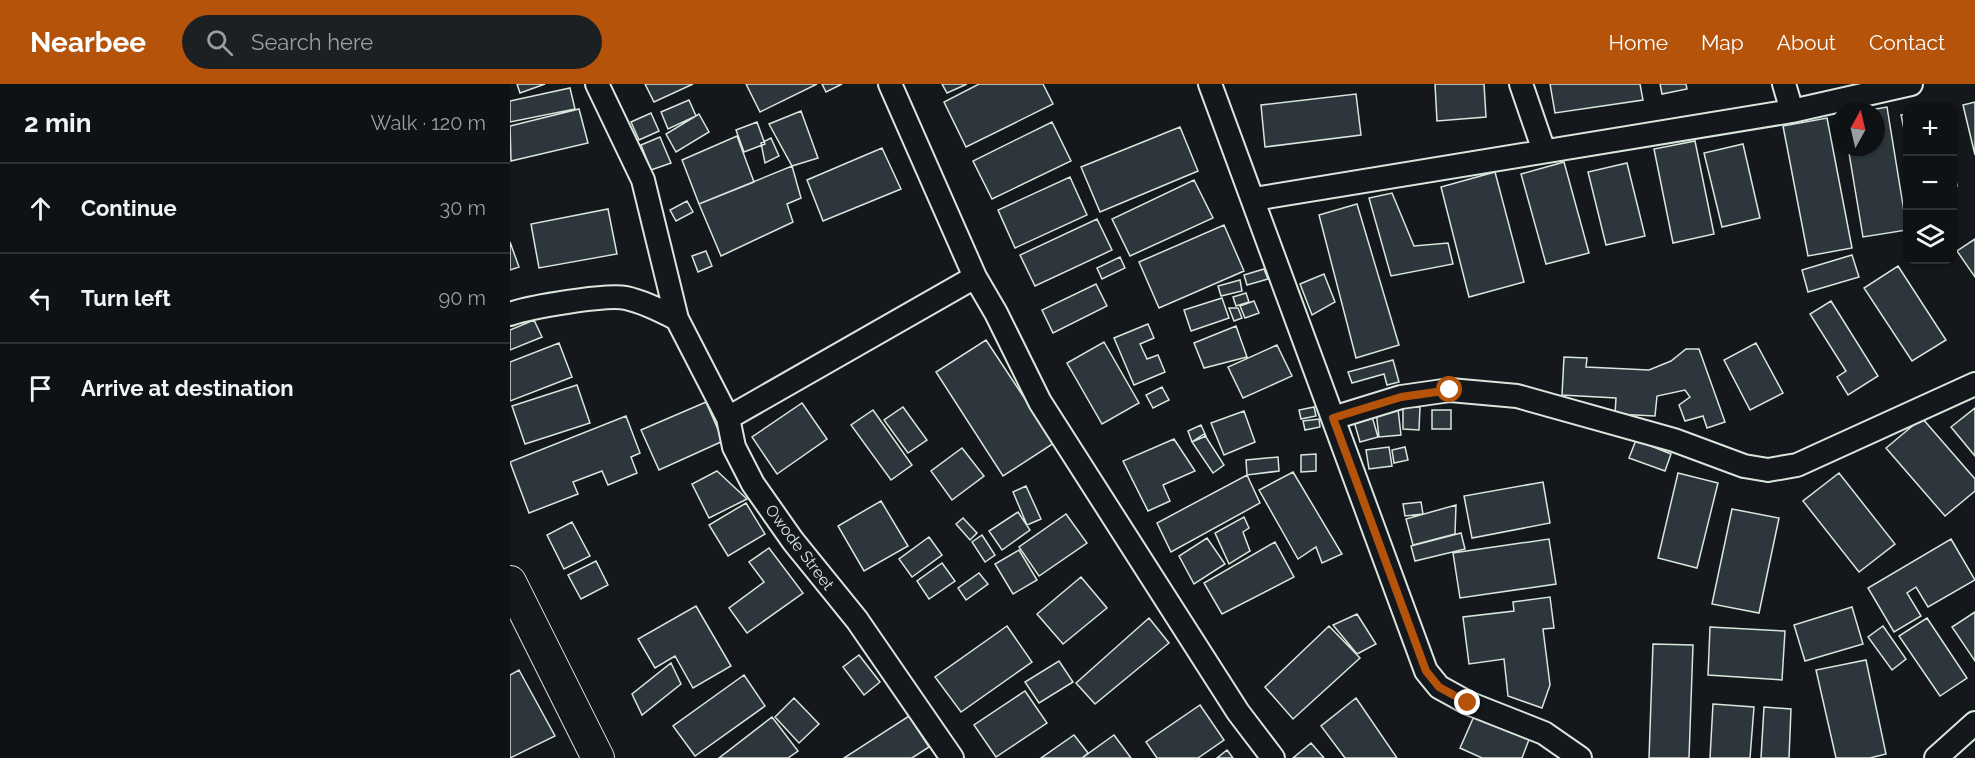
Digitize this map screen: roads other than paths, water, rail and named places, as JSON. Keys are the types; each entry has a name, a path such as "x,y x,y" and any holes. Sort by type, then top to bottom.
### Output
{"main road":[{"path":"510,582 593,756"}],"street":[{"name":"Owode Street","path":"597,84 643,180 677,319 728,418 734,447 753,484 794,541 857,620 952,758"},
{"path":"890,84 975,277 1040,402 1239,712 1272,758"},
{"path":"1210,84 1254,198 1426,671 1439,687 1468,703 1544,733 1580,758"},
{"path":"1521,84 1544,151"},
{"path":"1784,84 1792,111"},
{"path":"1254,198 1792,111 1911,84"},
{"path":"728,418 975,277"},
{"path":"510,314 576,302 623,297 652,306 677,319"},
{"path":"1333,418 1401,397 1450,390 1517,396 1674,440 1744,466 1768,470 1797,465 1975,384"},
{"path":"1936,758 1975,723"}]}
